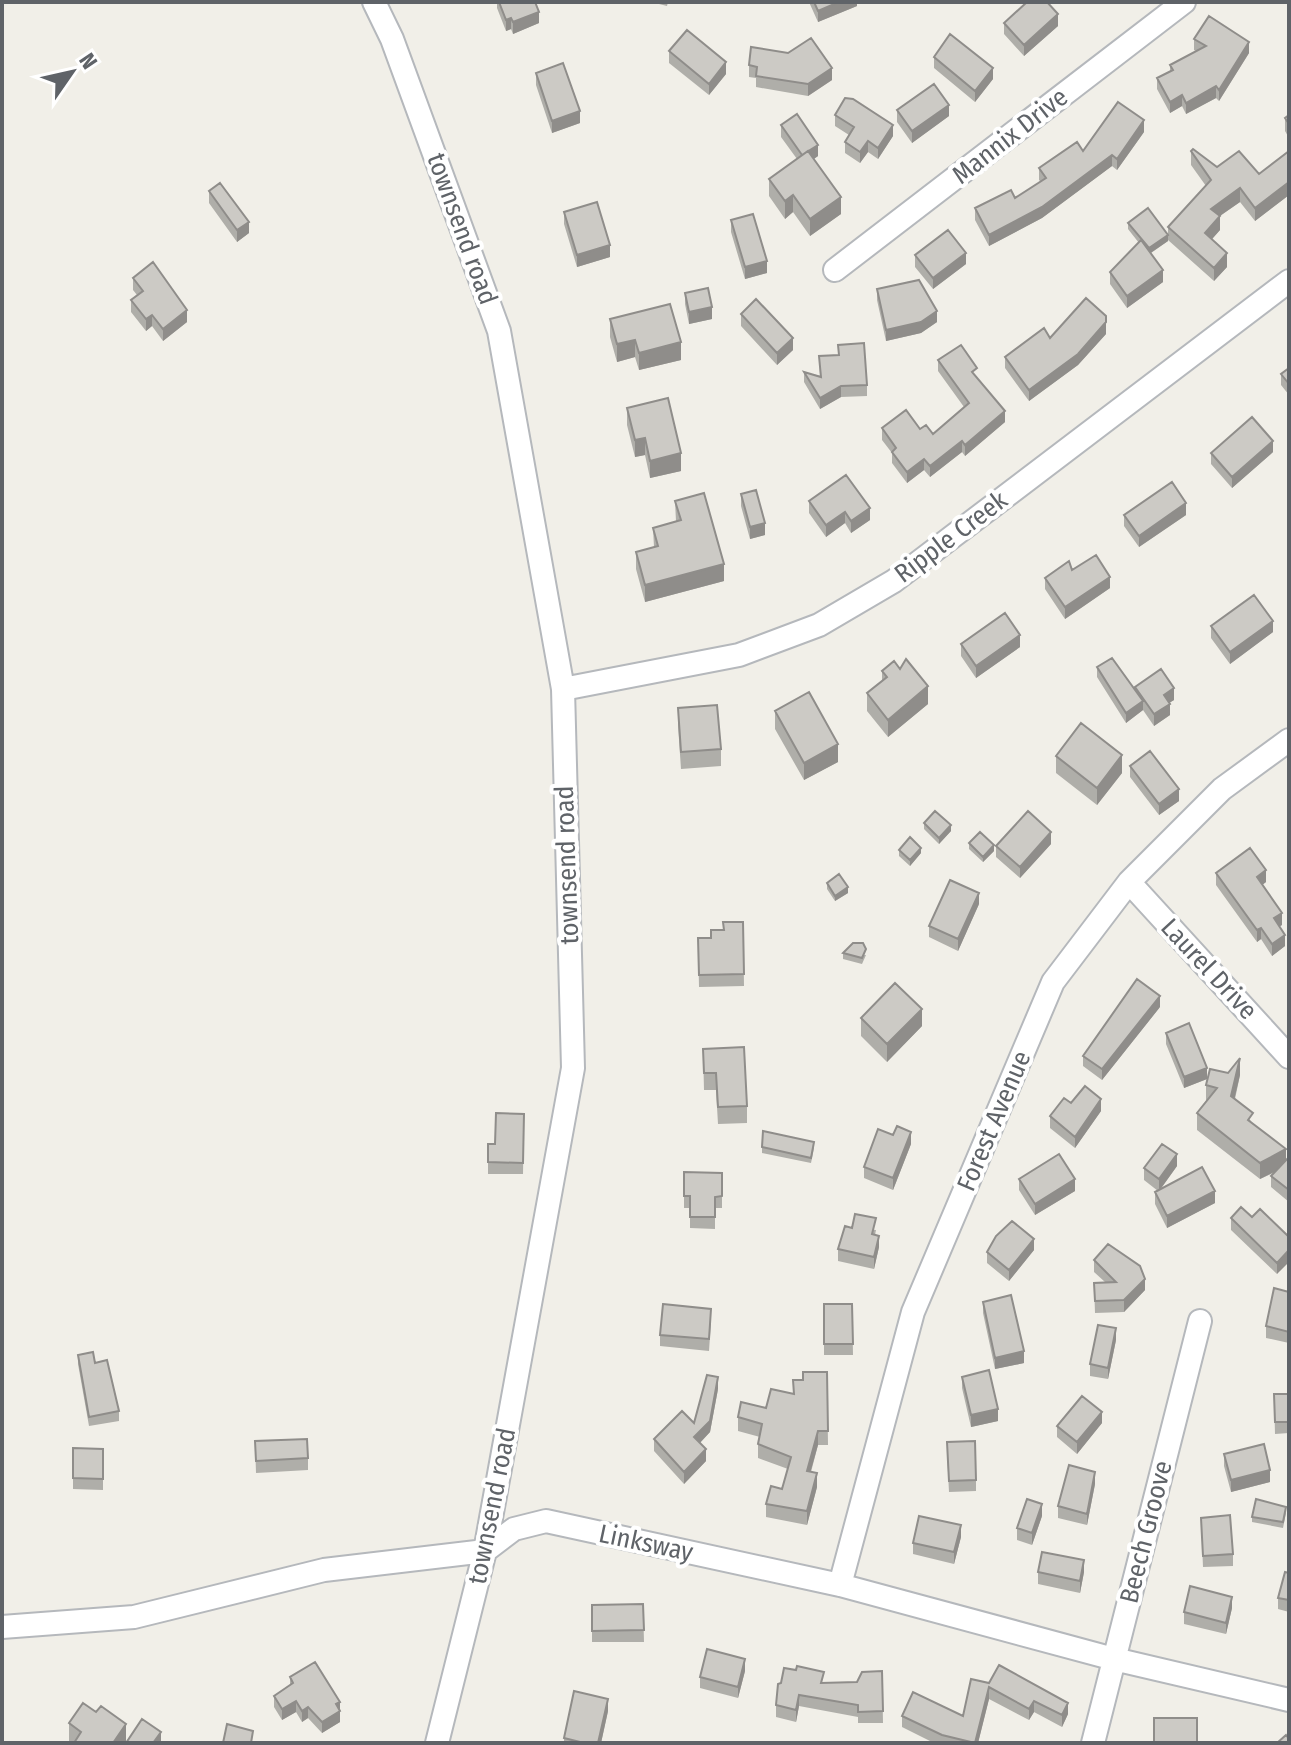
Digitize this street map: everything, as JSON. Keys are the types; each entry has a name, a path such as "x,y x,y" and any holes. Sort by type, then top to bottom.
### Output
{"street":[{"name":"townsend road","path":"374,2 392,39 499,331 563,689 573,1068 485,1551 437,1743"},
{"name":"Mannix Drive","path":"835,270 1184,2"},
{"name":"Ripple Creek","path":"563,689 739,655 819,625 894,581 1289,281"},
{"name":"Forest Avenue","path":"840,1585 913,1312 1053,982 1129,882 1222,789 1289,740"},
{"name":"Laurel Drive","path":"1129,882 1289,1057"},
{"name":"Beech Groove","path":"1093,1743 1200,1321"},
{"name":"Linksway","path":"2,1627 134,1617 324,1570 485,1551 514,1529 546,1521 840,1585 1114,1659 1289,1700"}],"building":[{"path":"499,2 535,2 539,12 513,22 511,18 506,20"},
{"path":"814,2 839,2 818,11"},
{"path":"1027,2 1047,2 1058,14 1024,45 1004,23"},
{"path":"1209,16 1249,42 1219,90 1216,86 1186,103 1182,95 1170,102 1157,78 1173,70 1170,65 1206,46 1194,39"},
{"path":"687,30 726,62 709,84 669,51"},
{"path":"950,34 993,68 975,91 934,57"},
{"path":"811,38 832,68 808,84 756,76 757,67 749,65 751,47 788,53"},
{"path":"563,63 580,111 552,121 536,73"},
{"path":"934,84 949,105 912,131 897,110"},
{"path":"845,98 853,99 893,125 878,148 868,141 860,152 845,142 854,127 835,115"},
{"path":"1118,102 1144,120 1117,159 1112,155 1042,207 989,235 975,208 1011,190 1015,198 1046,178 1039,168 1077,142 1083,151"},
{"path":"797,114 818,145 802,155 781,125"},
{"path":"1193,149 1217,167 1239,151 1259,174 1289,151 1289,182 1255,208 1240,188 1211,209 1220,216 1205,233 1227,253 1214,268 1168,227 1211,180 1191,151"},
{"path":"808,151 841,197 810,219 793,195 785,201 769,179"},
{"path":"220,183 249,222 237,230 209,191"},
{"path":"597,202 610,245 577,255 564,212"},
{"path":"1148,208 1168,235 1149,248 1128,223"},
{"path":"753,214 767,261 745,267 731,220"},
{"path":"948,230 966,253 933,278 915,255"},
{"path":"1141,240 1163,270 1127,296 1110,272"},
{"path":"153,262 187,310 163,329 152,315 146,319 131,300 143,291 133,278"},
{"path":"919,280 937,311 921,322 886,330 877,289"},
{"path":"708,288 712,307 689,312 685,293"},
{"path":"1086,298 1106,316 1106,322 1078,354 1029,390 1005,357 1044,328 1050,338"},
{"path":"756,299 793,338 777,353 741,314"},
{"path":"670,304 681,342 639,353 635,340 617,344 610,319"},
{"path":"864,343 867,385 841,386 820,398 804,372 821,377 819,356 839,355 838,345"},
{"path":"961,345 977,368 972,372 1005,411 965,445 962,441 930,466 924,459 907,472 892,452 896,448 882,428 906,410 920,429 926,425 933,434 969,403 938,360"},
{"path":"1289,368 1289,384 1281,374"},
{"path":"668,398 681,453 650,461 645,438 635,440 627,408"},
{"path":"1252,417 1273,441 1232,477 1211,453"},
{"path":"846,475 870,508 851,521 845,512 826,525 809,501"},
{"path":"1172,482 1186,503 1139,536 1124,515"},
{"path":"756,490 765,523 750,527 741,494"},
{"path":"704,493 724,564 645,585 636,552 658,546 653,528 681,520 675,501"},
{"path":"1096,555 1110,577 1065,607 1045,578 1069,561 1072,570"},
{"path":"1254,595 1273,621 1230,652 1211,626"},
{"path":"1005,613 1020,635 976,666 961,644"},
{"path":"1112,658 1143,701 1126,713 1097,667"},
{"path":"906,659 928,686 888,720 867,693 887,677 882,671 894,661 900,669"},
{"path":"1161,669 1174,688 1164,695 1170,704 1154,714 1135,687"},
{"path":"809,692 838,744 804,763 775,711"},
{"path":"717,705 721,749 681,752 678,708"},
{"path":"1081,723 1122,755 1097,788 1056,756"},
{"path":"1150,751 1179,789 1159,804 1130,766"},
{"path":"935,811 951,825 939,838 924,823"},
{"path":"1028,811 1051,832 1020,867 996,846"},
{"path":"980,832 994,845 983,857 969,843"},
{"path":"910,837 921,848 910,860 899,850"},
{"path":"1250,848 1266,870 1257,877 1282,913 1274,918 1285,935 1272,944 1261,928 1257,930 1216,873"},
{"path":"839,874 848,887 835,896 827,883"},
{"path":"950,880 979,893 958,939 929,926"},
{"path":"723,922 743,922 744,974 699,975 698,938 711,938 711,930 724,930"},
{"path":"853,943 863,943 866,949 862,958 843,953"},
{"path":"1137,979 1160,996 1102,1069 1083,1056"},
{"path":"895,983 922,1009 887,1044 861,1018"},
{"path":"1189,1023 1207,1068 1184,1077 1166,1033"},
{"path":"744,1047 747,1106 718,1107 716,1073 704,1073 703,1049"},
{"path":"1240,1058 1231,1096 1253,1113 1248,1120 1286,1149 1260,1163 1197,1113 1217,1088 1206,1085 1210,1069 1228,1073"},
{"path":"1085,1086 1101,1099 1075,1137 1050,1116 1064,1098 1071,1103"},
{"path":"496,1113 524,1114 523,1163 488,1162 488,1144 495,1144"},
{"path":"897,1126 911,1132 893,1178 864,1167 878,1129 893,1135"},
{"path":"763,1131 814,1142 811,1158 762,1147"},
{"path":"1162,1144 1177,1154 1159,1179 1144,1168"},
{"path":"1059,1154 1075,1179 1035,1204 1019,1179"},
{"path":"1289,1157 1289,1190 1271,1176"},
{"path":"1202,1167 1215,1191 1167,1216 1155,1192"},
{"path":"684,1172 722,1173 722,1196 715,1197 715,1217 690,1217 690,1196 684,1196"},
{"path":"1241,1207 1252,1217 1260,1209 1289,1237 1289,1250 1277,1263 1231,1218"},
{"path":"855,1214 876,1218 872,1234 879,1236 874,1257 838,1249 845,1226 852,1228"},
{"path":"1012,1221 1034,1239 1009,1270 987,1252 996,1236"},
{"path":"1108,1244 1140,1266 1145,1279 1124,1300 1095,1301 1094,1283 1116,1282 1094,1260"},
{"path":"1274,1288 1289,1292 1289,1332 1266,1326"},
{"path":"1011,1295 1024,1351 995,1358 983,1302"},
{"path":"663,1304 711,1309 709,1339 660,1335"},
{"path":"824,1304 852,1304 853,1344 824,1344"},
{"path":"1098,1325 1116,1328 1108,1368 1090,1364"},
{"path":"93,1352 95,1363 107,1360 119,1411 89,1417 78,1355"},
{"path":"989,1370 998,1409 971,1415 962,1377"},
{"path":"803,1372 827,1372 828,1431 818,1431 807,1471 817,1473 807,1511 766,1504 771,1486 782,1489 791,1457 758,1444 762,1424 738,1417 741,1402 766,1408 771,1389 794,1394 793,1380 803,1380"},
{"path":"707,1375 718,1377 710,1421 694,1437 706,1449 684,1472 654,1439 682,1411 694,1423"},
{"path":"1274,1394 1289,1394 1289,1422 1275,1422"},
{"path":"1082,1396 1102,1412 1077,1442 1057,1426"},
{"path":"307,1439 308,1458 256,1461 255,1441"},
{"path":"975,1441 976,1480 949,1481 947,1442"},
{"path":"1264,1444 1270,1470 1231,1480 1224,1454"},
{"path":"73,1448 103,1449 103,1479 73,1478"},
{"path":"1069,1465 1095,1472 1087,1514 1058,1506"},
{"path":"1027,1499 1042,1504 1032,1533 1017,1528"},
{"path":"1256,1499 1286,1507 1283,1522 1252,1517"},
{"path":"1230,1515 1233,1554 1203,1556 1201,1518"},
{"path":"919,1516 961,1525 954,1552 913,1543"},
{"path":"1042,1552 1084,1560 1080,1581 1038,1572"},
{"path":"1285,1572 1289,1573 1289,1600 1278,1598"},
{"path":"1190,1586 1232,1597 1226,1623 1184,1612"},
{"path":"643,1604 644,1630 592,1631 592,1605"},
{"path":"707,1649 745,1659 738,1687 700,1677"},
{"path":"315,1662 340,1702 336,1704 340,1711 322,1722 308,1707 302,1711 296,1701 282,1709 274,1696 293,1683 290,1677"},
{"path":"999,1665 1068,1703 1062,1715 1034,1701 1029,1709 989,1687 975,1743 942,1735 902,1716 913,1692 963,1716 971,1679 989,1683"},
{"path":"797,1666 824,1672 821,1683 857,1682 862,1672 882,1671 883,1711 858,1712 858,1705 799,1695 796,1710 776,1705 778,1684 781,1683 784,1668 796,1670"},
{"path":"574,1691 608,1699 598,1743 564,1738"},
{"path":"83,1703 96,1712 101,1706 126,1724 113,1743 74,1743 81,1732 69,1723"},
{"path":"1154,1718 1197,1718 1197,1742 1154,1742"},
{"path":"142,1719 161,1732 153,1743 126,1743"},
{"path":"227,1724 253,1731 251,1743 223,1743"},
{"path":"1286,1735 1289,1743 1277,1743"}]}
